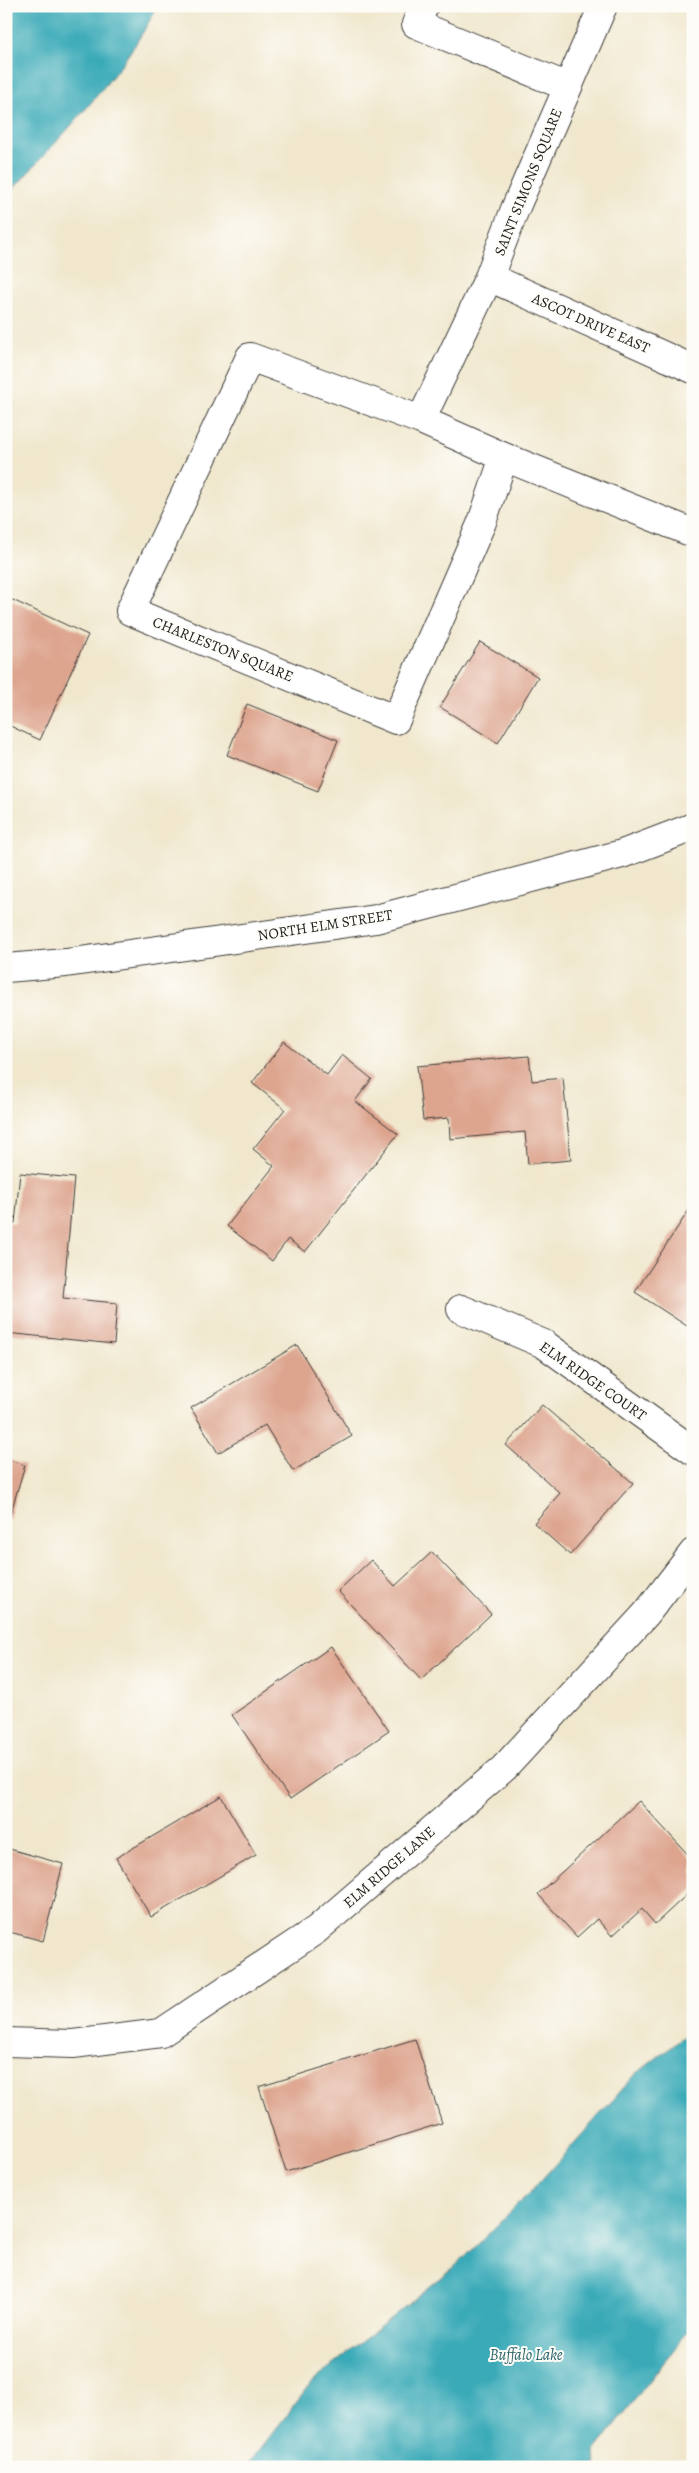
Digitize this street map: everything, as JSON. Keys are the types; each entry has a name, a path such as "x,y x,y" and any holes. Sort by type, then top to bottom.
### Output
{"street":[{"path":"424,6 416,24 568,87"},
{"name":"SAINT SIMONS SQUARE","path":"489,277 515,208 603,6"},
{"path":"421,420 489,277"},
{"name":"ASCOT DRIVE EAST","path":"489,277 693,369"},
{"name":"CHARLESTON SQUARE","path":"250,357 421,420 504,457 482,522 396,720 130,611 250,357"},
{"path":"504,457 693,533"},
{"name":"NORTH ELM STREET","path":"6,968 66,963 376,919 622,854 693,827"},
{"name":"ELM RIDGE COURT","path":"461,1309 544,1344 693,1451"},
{"name":"ELM RIDGE LANE","path":"6,2042 73,2044 161,2033 316,1930 504,1768 646,1614 693,1553"}],"water":[{"path":"6,6 157,6 144,31 109,81 6,197"},
{"name":"Buffalo Lake","path":"693,2029 693,2325 595,2451 596,2467 246,2467 314,2380 459,2263 534,2188 636,2074"}],"building":[{"path":"6,597 88,635 40,740 6,724"},
{"path":"480,642 538,677 498,743 440,707"},
{"path":"247,704 338,740 318,791 227,755"},
{"path":"284,1042 327,1075 342,1055 372,1079 355,1101 398,1134 305,1252 288,1239 272,1261 227,1226 274,1166 253,1149 285,1109 252,1083"},
{"path":"529,1056 532,1081 563,1078 571,1160 528,1164 525,1132 450,1139 449,1118 423,1120 417,1066"},
{"path":"20,1173 74,1178 63,1298 117,1303 114,1344 6,1333 6,1222 15,1223"},
{"path":"693,1204 693,1330 635,1292"},
{"path":"297,1345 352,1436 293,1471 265,1425 218,1453 191,1408"},
{"path":"542,1405 633,1483 570,1555 534,1523 560,1493 506,1445"},
{"path":"6,1459 25,1465 7,1525 6,1525"},
{"path":"432,1552 491,1614 421,1680 338,1591 371,1560 395,1586"},
{"path":"331,1647 389,1731 290,1799 232,1715"},
{"path":"221,1796 256,1855 151,1917 116,1858"},
{"path":"639,1801 693,1860 693,1889 655,1924 642,1909 612,1936 597,1919 577,1937 538,1894"},
{"path":"6,1848 63,1864 43,1941 6,1931"},
{"path":"415,2039 442,2123 286,2172 259,2087"}]}
